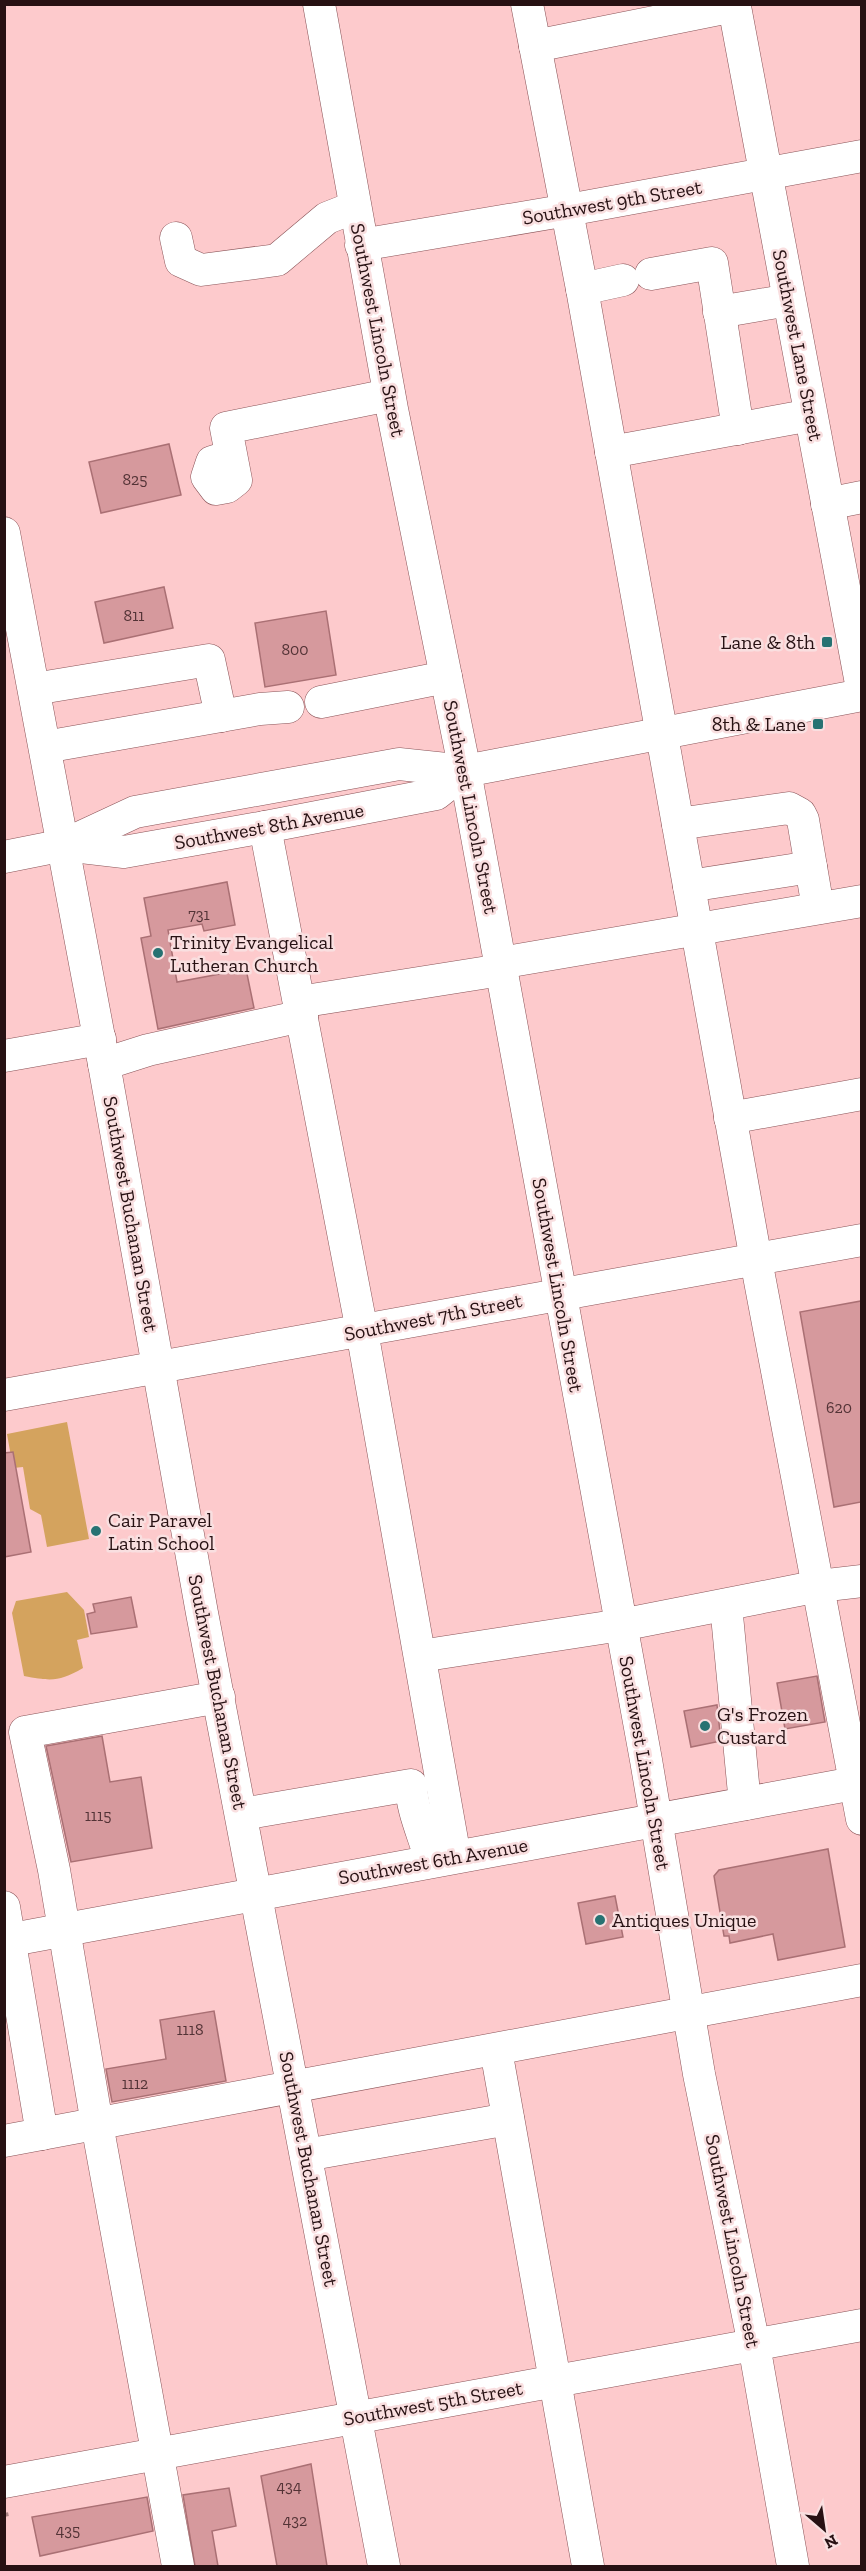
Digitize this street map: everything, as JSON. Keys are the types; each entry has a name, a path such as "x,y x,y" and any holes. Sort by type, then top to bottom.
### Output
{"main road":[{"name":"Southwest Lane Street","path":"734,5 861,686"},
{"name":"Southwest 6th Avenue","path":"7,1940 858,1783"}],"street":[{"name":"Southwest Lincoln Street","path":"319,4 389,395 465,771 657,1820 688,2015 754,2345 794,2566"},
{"path":"527,4 568,210 756,1260 858,1783 861,1819"},
{"path":"535,46 734,5"},
{"name":"Southwest 9th Street","path":"361,245 568,210 861,156"},
{"path":"176,238 182,261 201,270 277,260 327,218 355,207"},
{"path":"582,289 712,263 738,429"},
{"path":"719,312 789,300"},
{"path":"231,456 226,428 389,395"},
{"path":"611,452 811,415"},
{"path":"827,504 861,497"},
{"name":"Southwest Buchanan Street","path":"4,533 64,846 219,1697 384,2566"},
{"path":"34,689 209,660 221,716"},
{"path":"321,702 446,677"},
{"name":"Southwest 8th Avenue","path":"4,857 64,846 135,812 399,764 465,771 861,695"},
{"path":"45,747 221,716 288,707"},
{"name":"Southwest 8th Avenue","path":"64,846 124,852 265,827 436,794 465,771"},
{"path":"678,824 789,808 800,814 803,820 818,908"},
{"path":"265,827 362,1331 420,1656 443,1859"},
{"path":"689,886 811,867"},
{"path":"4,1056 148,1050 301,1009 500,966 861,901"},
{"path":"730,1118 861,1094"},
{"name":"Southwest 7th Street","path":"4,1395 861,1240"},
{"path":"420,1656 621,1625 819,1586 861,1581"},
{"path":"726,1605 745,1804"},
{"path":"178,2566 64,1930 25,1732 219,1697"},
{"path":"242,1814 411,1785 412,1805 423,1828 443,1859"},
{"path":"4,1906 7,1940 42,2134"},
{"path":"4,2141 688,2015 861,1980"},
{"path":"496,2050 588,2566"},
{"path":"306,2155 508,2119"},
{"name":"Southwest 5th Street","path":"4,2482 861,2325"}],"shaded area":[{"path":"67,1422 89,1539 47,1547 41,1515 30,1509 23,1467 13,1468 7,1434"},
{"path":"67,1592 84,1610 89,1637 77,1640 83,1668 55,1679 24,1676 12,1613 16,1601"}],"building":[{"path":"169,444 181,495 101,513 89,462"},
{"path":"164,587 173,628 104,643 95,602"},
{"path":"326,611 336,675 265,687 255,623"},
{"name":"Trinity Evangelical Lutheran Church","path":"227,882 235,925 204,931 202,924 168,930 177,982 246,969 254,1008 158,1029 141,938 151,936 144,898"},
{"path":"861,1301 861,1502 834,1507 800,1312"},
{"path":"13,1452 31,1552 4,1557 4,1453"},
{"path":"131,1597 137,1627 91,1634 87,1614 95,1612 93,1604"},
{"path":"817,1676 825,1722 785,1729 777,1683"},
{"name":"G's Frozen Custard","path":"717,1705 721,1741 691,1747 684,1711"},
{"path":"102,1736 110,1782 141,1777 152,1848 71,1862 46,1746"},
{"path":"828,1849 845,1947 778,1960 773,1934 730,1943 729,1936 724,1936 714,1876 719,1870"},
{"name":"Antiques Unique","path":"615,1896 623,1937 586,1944 578,1903"},
{"path":"214,2011 226,2081 112,2102 106,2069 166,2059 160,2020"},
{"path":"311,2464 327,2566 277,2566 261,2476"},
{"path":"229,2488 236,2526 212,2531 218,2566 195,2566 183,2495"},
{"path":"147,2497 153,2531 40,2556 32,2517"}],"place":[{"name":"Lane & 8th","path":"827,642"},
{"name":"8th & Lane","path":"818,724"},
{"name":"Trinity Evangelical Lutheran Church","path":"158,953"},
{"name":"Cair Paravel Latin School","path":"96,1531"},
{"name":"G's Frozen Custard","path":"705,1726"},
{"name":"Antiques Unique","path":"600,1920"}]}
